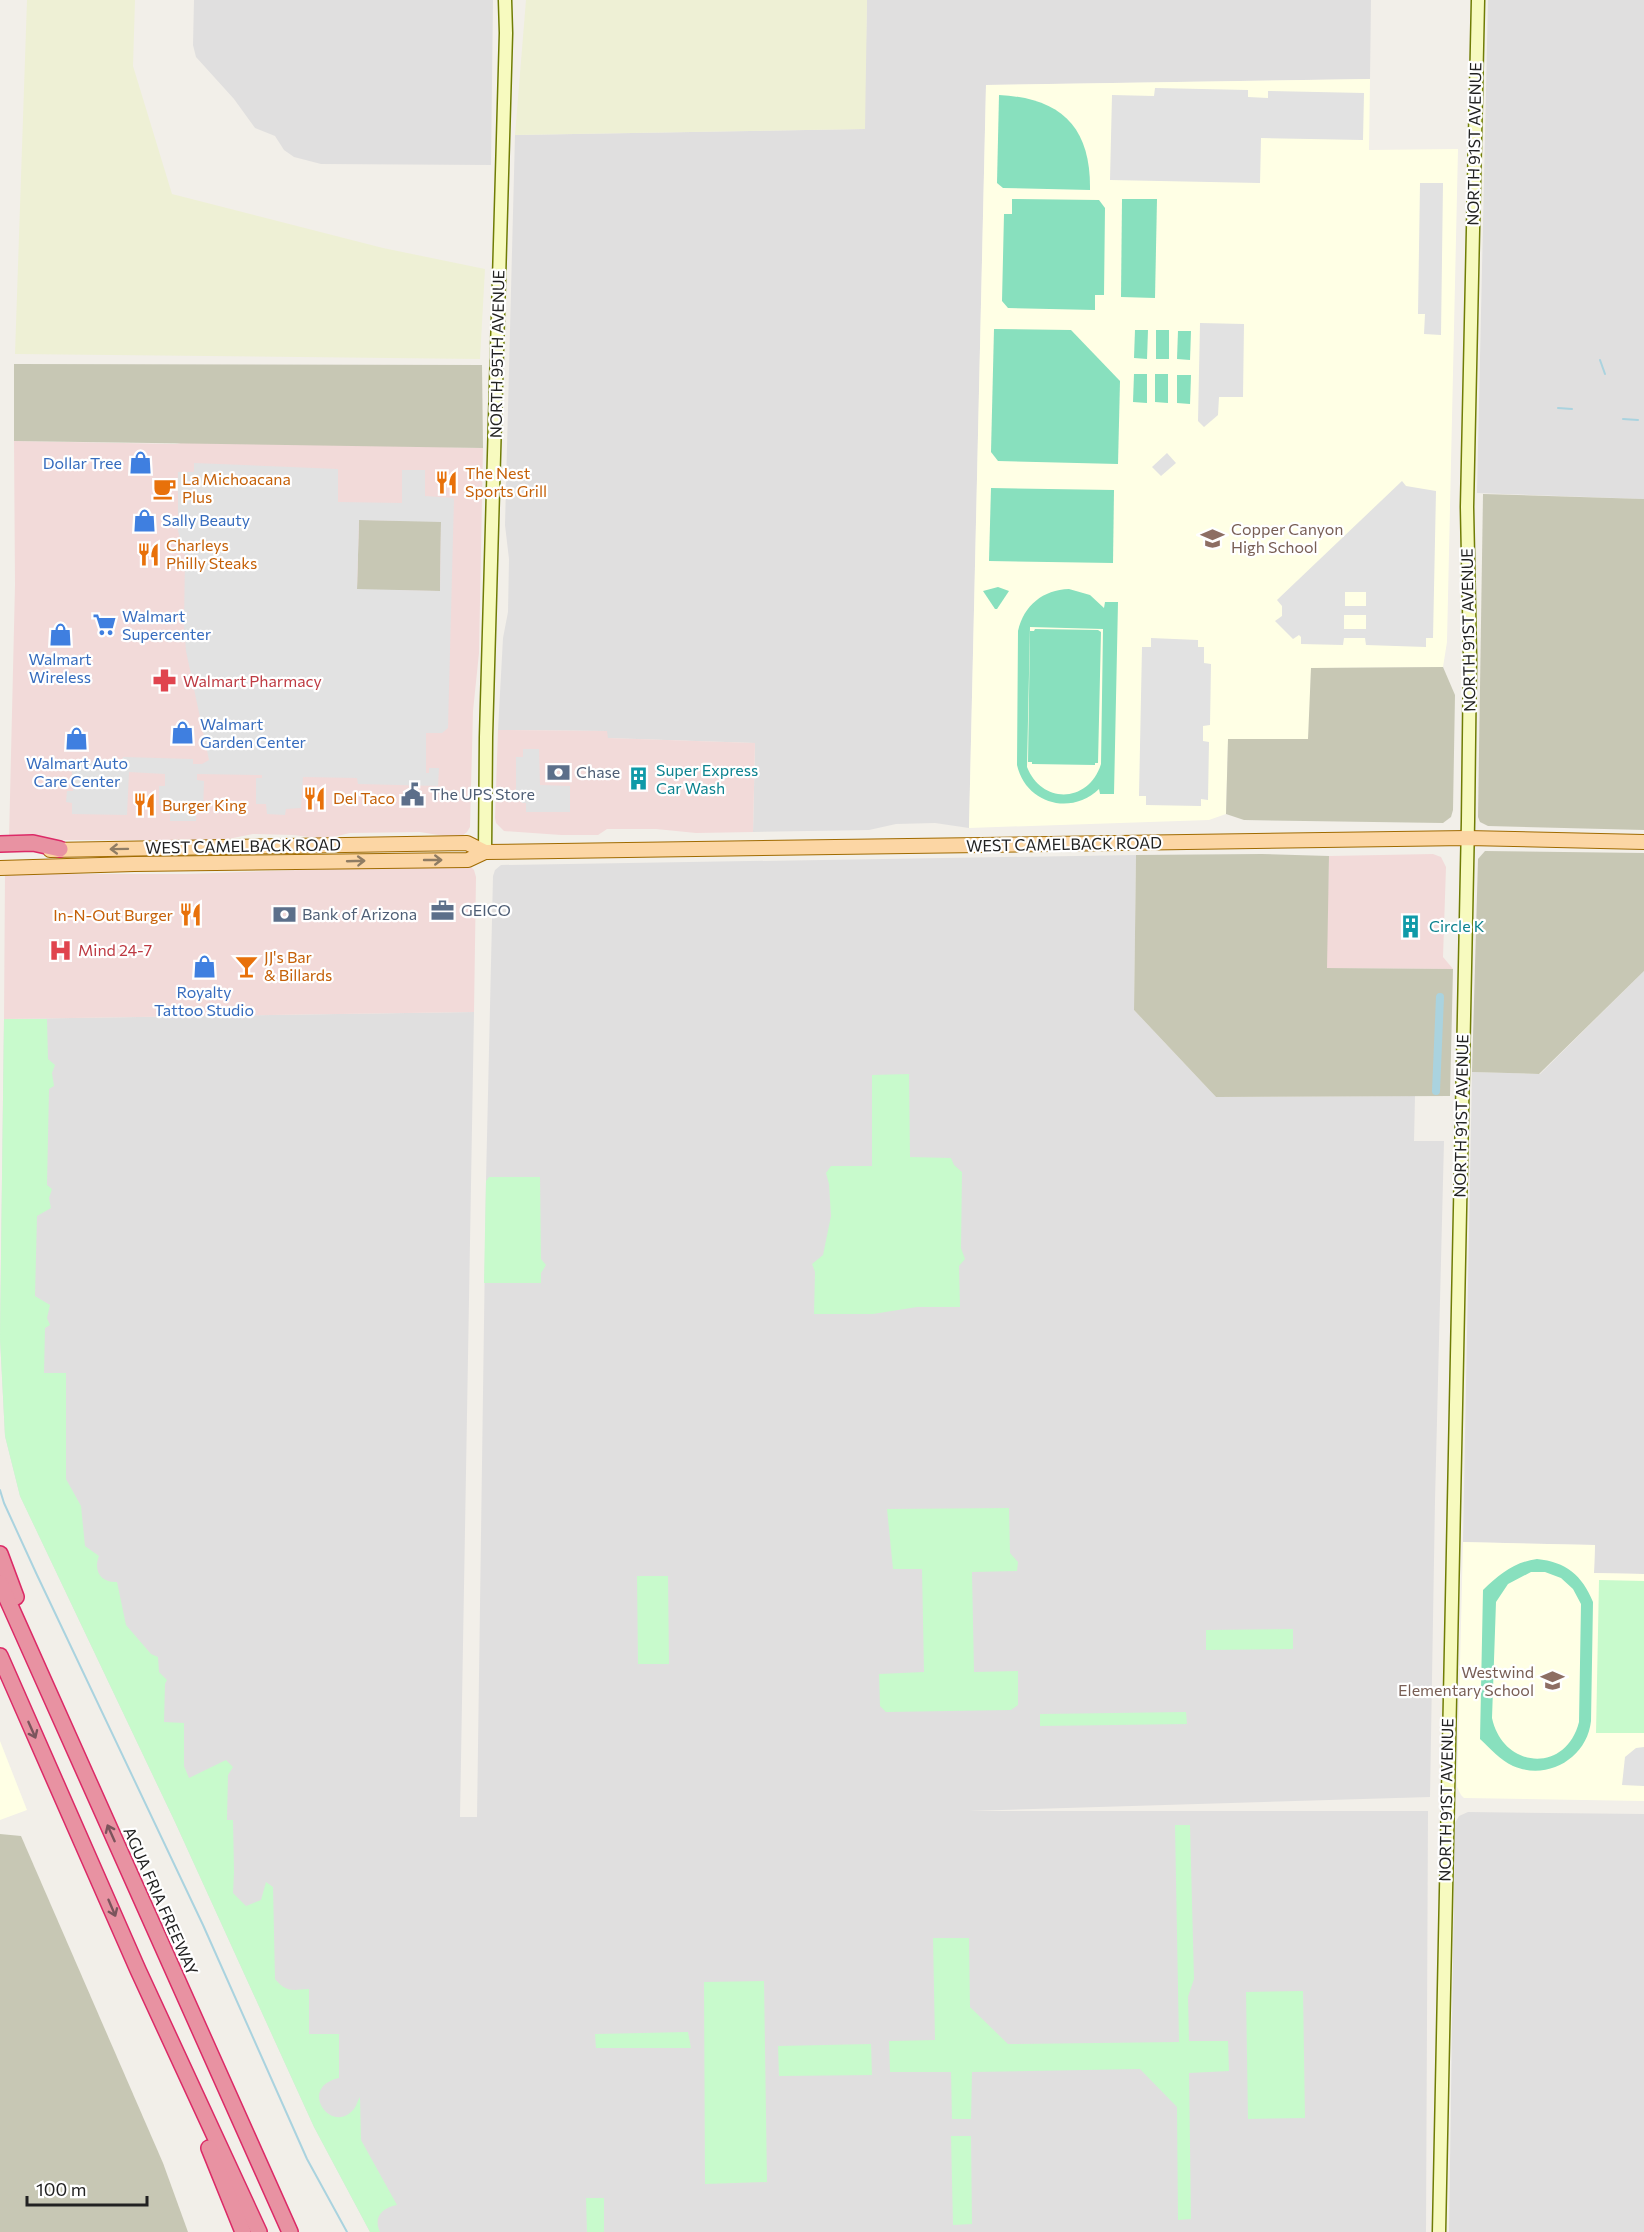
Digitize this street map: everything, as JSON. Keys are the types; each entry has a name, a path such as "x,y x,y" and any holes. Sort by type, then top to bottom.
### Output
{"highway":[{"path":"0,844 33,843 60,849"},
{"path":"0,1554 30,1633 39,1671"},
{"name":"AGUA FRIA FREEWAY","path":"0,1583 290,2232"},
{"path":"0,1656 4,1671 138,1970 260,2232"},
{"path":"169,1963 196,2008 300,2232"},
{"path":"138,1970 152,2023 217,2164 243,2232"}],"main road":[{"name":"NORTH 95TH AVENUE","path":"485,852 505,0"},
{"name":"NORTH 91ST AVENUE","path":"1439,2232 1467,838 1470,657 1467,496 1478,0"},
{"name":"WEST CAMELBACK ROAD","path":"0,868 468,860 485,852 1467,838 1644,842"},
{"name":"WEST CAMELBACK ROAD","path":"0,850 467,843 485,852"},
{"path":"119,865 152,857 222,856 240,847 251,855 294,856 316,862"}],"shaded area":[{"path":"27,0 135,0 133,66 172,194 383,248 485,269 480,359 15,354"},
{"path":"194,0 493,0 491,165 321,164 294,157 284,150 275,136 255,128 234,99 196,57 193,45"},
{"path":"526,0 867,0 865,129 515,135"},
{"path":"867,0 1371,0 1370,79 986,85 969,828 935,823 896,824 869,830 753,832 755,743 607,738 607,731 498,730 503,638 508,612 509,559 505,525 515,135 864,129"},
{"path":"1488,0 1644,0 1644,499 1477,493"},
{"name":"Copper Canyon High School","path":"1370,79 1369,150 1458,149 1447,642 1443,667 1311,668 1309,739 1228,739 1226,814 1209,820 969,828 986,85"},
{"path":"1155,88 1248,90 1248,97 1268,98 1268,91 1364,93 1363,140 1261,138 1260,183 1110,180 1112,95 1154,96"},
{"path":"1420,183 1443,183 1441,335 1424,334 1425,314 1418,314"},
{"path":"1200,323 1244,324 1243,397 1219,397 1218,415 1204,427 1198,421"},
{"path":"14,364 482,365 483,448 14,441"},
{"path":"14,441 176,444 191,441 483,448 479,653 473,711 470,827 467,832 462,836 420,832 350,833 325,839 253,834 223,840 9,840 15,585"},
{"path":"1167,453 1176,463 1161,476 1152,467"},
{"path":"194,463 338,469 338,502 402,503 402,470 425,470 425,496 454,498 448,728 442,733 426,733 426,773 429,773 429,768 439,768 438,786 358,784 357,778 303,777 301,808 286,809 285,815 267,814 266,804 256,804 256,778 262,778 262,775 197,774 197,780 204,781 203,813 196,813 196,821 170,821 170,814 165,806 159,805 159,786 165,786 165,774 129,772 127,815 72,814 72,803 66,802 67,791 73,791 71,761 122,762 123,757 193,759 193,764 202,764 209,760 186,651 185,556 178,531 178,472 194,472","holes":["359,520 441,522 440,591 357,589"]},
{"path":"1402,481 1406,486 1436,491 1433,638 1426,638 1426,647 1366,645 1365,638 1344,638 1343,645 1301,644 1299,635 1293,639 1275,621 1282,616 1282,606 1277,600","holes":["1345,592 1366,592 1366,606 1345,606","1344,615 1366,615 1366,629 1344,629"]},
{"path":"1483,494 1644,499 1644,830 1488,826 1480,822 1478,817"},
{"path":"359,520 441,521 440,591 357,590"},
{"path":"1151,638 1198,640 1198,647 1204,647 1204,663 1211,664 1210,725 1203,726 1203,741 1209,742 1208,800 1201,799 1201,806 1146,805 1146,796 1139,796 1142,647 1151,647"},
{"path":"1443,667 1455,695 1453,810 1451,817 1443,823 1244,820 1226,814 1228,739 1308,739 1311,668"},
{"path":"498,730 607,731 608,738 755,743 753,832 696,833 656,829 607,829 598,835 561,835 504,831 496,823 495,818"},
{"path":"523,749 539,749 540,785 570,786 570,812 526,812 526,803 522,803 522,796 516,796 516,757 523,757"},
{"path":"1485,851 1644,853 1644,971 1539,1074 1472,1072 1478,859"},
{"path":"1433,854 1441,857 1446,867 1443,957 1453,969 1326,968 1329,856"},
{"path":"1136,855 1134,1010 1216,1097 1415,1096 1414,1141 1444,1141 1430,1797 969,1811 1428,1811 1426,2232 370,2232 314,2127 175,1822 20,1496 5,1436 0,1338 4,1019 474,1012 460,1817 477,1817 486,1181 493,876 495,870 501,865"},
{"path":"1136,855 1329,856 1327,968 1453,969 1450,1096 1216,1097 1134,1010"},
{"path":"470,866 476,877 474,1012 4,1019 5,874 186,874 343,867"},
{"path":"1644,971 1644,1574 1594,1573 1595,1545 1463,1542 1472,1072 1540,1074"},
{"name":"Westwind Elementary School","path":"1463,1542 1595,1545 1594,1573 1644,1574 1644,1801 1464,1798 1461,1795 1457,1787"},
{"path":"0,1741 27,1810 0,1820"},
{"path":"1644,1747 1644,1786 1622,1785 1625,1757 1636,1748"},
{"path":"1468,1812 1644,1814 1644,2232 1449,2232 1455,1823 1459,1816"},
{"path":"0,1834 21,1836 163,2163 188,2232 0,2232"}],"green space":[{"path":"999,95 1040,102 1068,120 1078,133 1085,149 1090,190 1003,188 997,183"},
{"path":"1012,199 1099,200 1105,208 1104,295 1095,295 1095,310 1008,308 1002,301 1004,214 1012,214"},
{"path":"1122,199 1157,199 1155,298 1121,297"},
{"path":"994,329 1071,330 1120,381 1118,464 998,461 991,452"},
{"path":"1135,330 1148,330 1147,359 1134,358"},
{"path":"1156,330 1169,330 1169,359 1156,359"},
{"path":"1178,331 1191,331 1190,360 1177,359"},
{"path":"1134,374 1147,374 1147,403 1133,402"},
{"path":"1155,374 1168,374 1168,403 1155,402"},
{"path":"1177,375 1191,375 1190,404 1177,403"},
{"path":"991,488 1114,490 1113,563 989,561"},
{"path":"998,587 1009,591 995,609 983,591"},
{"path":"1069,589 1090,595 1104,608 1105,602 1118,602 1114,794 1100,794 1099,789 1076,802 1063,804 1040,797 1030,789 1017,765 1018,631 1025,614 1036,601 1051,592","holes":["1030,627 1103,629 1101,764 1095,777 1086,786 1076,792 1054,793 1043,788 1027,767"]},
{"path":"1035,629 1098,630 1101,632 1098,763 1095,765 1032,764 1028,762 1030,631"},
{"path":"4,1019 47,1019 48,1059 55,1065 52,1073 54,1086 49,1089 47,1185 52,1189 49,1198 51,1208 37,1216 35,1296 50,1305 47,1318 50,1325 45,1328 44,1373 66,1373 66,1479 81,1506 85,1546 99,1556 97,1567 100,1575 111,1582 117,1582 126,1625 151,1654 158,1657 159,1672 167,1680 164,1722 184,1723 184,1766 189,1778 226,1760 233,1767 228,1775 227,1820 233,1820 233,1893 246,1906 261,1900 266,1882 273,1887 275,1979 287,1989 309,1989 309,2034 339,2034 339,2078 327,2083 320,2090 319,2099 322,2107 336,2117 344,2116 353,2110 360,2097 361,2140 397,2205 387,2208 380,2214 378,2227 380,2232 370,2232 314,2127 175,1822 20,1496 5,1436 0,1338"},
{"path":"909,1074 910,1157 951,1158 954,1165 962,1172 961,1248 965,1259 959,1266 960,1307 917,1307 873,1314 814,1314 815,1272 812,1264 823,1255 831,1216 826,1173 831,1166 872,1166 872,1075"},
{"path":"489,1177 540,1177 541,1259 546,1265 541,1273 541,1283 484,1283 486,1181"},
{"path":"1009,1508 1010,1553 1018,1562 1017,1571 972,1572 974,1672 1018,1671 1018,1705 1011,1710 886,1712 880,1706 879,1674 924,1672 922,1569 893,1569 887,1509"},
{"path":"1537,1559 1556,1563 1572,1571 1584,1584 1593,1602 1591,1721 1588,1734 1582,1746 1564,1763 1539,1770 1526,1770 1513,1766 1499,1757 1480,1739 1483,1590 1508,1570","holes":["1531,1572 1545,1572 1561,1578 1573,1589 1581,1604 1579,1722 1572,1739 1561,1750 1549,1757 1535,1759 1521,1755 1508,1747 1498,1735 1492,1718 1496,1602 1508,1584"]},
{"path":"637,1576 668,1576 669,1664 638,1664"},
{"path":"1599,1580 1644,1581 1644,1733 1596,1733"},
{"path":"1293,1629 1293,1649 1206,1650 1206,1630"},
{"path":"1186,1712 1187,1724 1040,1726 1040,1714"},
{"path":"1175,1825 1190,1825 1194,1979 1188,1997 1189,2041 1228,2041 1229,2071 1189,2073 1191,2219 1178,2220 1177,2107 1140,2069 972,2072 971,2119 952,2119 951,2072 890,2072 889,2041 935,2040 933,1938 969,1938 970,2007 1008,2044 1179,2042"},
{"path":"764,1981 767,2182 705,2184 704,1982"},
{"path":"1303,1991 1305,2118 1248,2119 1246,1992"},
{"path":"688,2032 691,2048 596,2048 595,2034"},
{"path":"871,2044 872,2075 779,2076 778,2046"},
{"path":"951,2136 971,2136 972,2224 953,2225"},
{"path":"586,2198 604,2198 604,2232 587,2232"}],"waterway":[{"path":"1600,360 1605,374"},
{"path":"1558,408 1572,409"},
{"path":"1623,419 1638,420"},
{"path":"1436,1091 1440,997"},
{"path":"0,1490 37,1575 203,1925 307,2159 347,2232"}],"place":[{"name":"Dollar Tree","path":"140,463"},
{"name":"The Nest Sports Grill","path":"447,482"},
{"name":"La Michoacana Plus","path":"164,488"},
{"name":"Sally Beauty","path":"144,520"},
{"name":"Copper Canyon High School","path":"1213,538"},
{"name":"Charleys Philly Steaks","path":"148,554"},
{"name":"Walmart Supercenter","path":"104,625"},
{"name":"Walmart Wireless","path":"60,634"},
{"name":"Walmart Pharmacy","path":"165,681"},
{"name":"Walmart Garden Center","path":"182,733"},
{"name":"Walmart Auto Care Center","path":"77,738"},
{"name":"Chase","path":"558,772"},
{"name":"Super Express Car Wash","path":"638,779"},
{"name":"The UPS Store","path":"412,794"},
{"name":"Del Taco","path":"315,798"},
{"name":"Burger King","path":"144,805"},
{"name":"GEICO","path":"443,910"},
{"name":"Bank of Arizona","path":"284,914"},
{"name":"In-N-Out Burger","path":"191,915"},
{"name":"Circle K","path":"1411,926"},
{"name":"Mind 24-7","path":"60,950"},
{"name":"JJ's Bar & Billards","path":"246,966"},
{"name":"Royalty Tattoo Studio","path":"204,967"},
{"name":"Westwind Elementary School","path":"1552,1681"}]}
